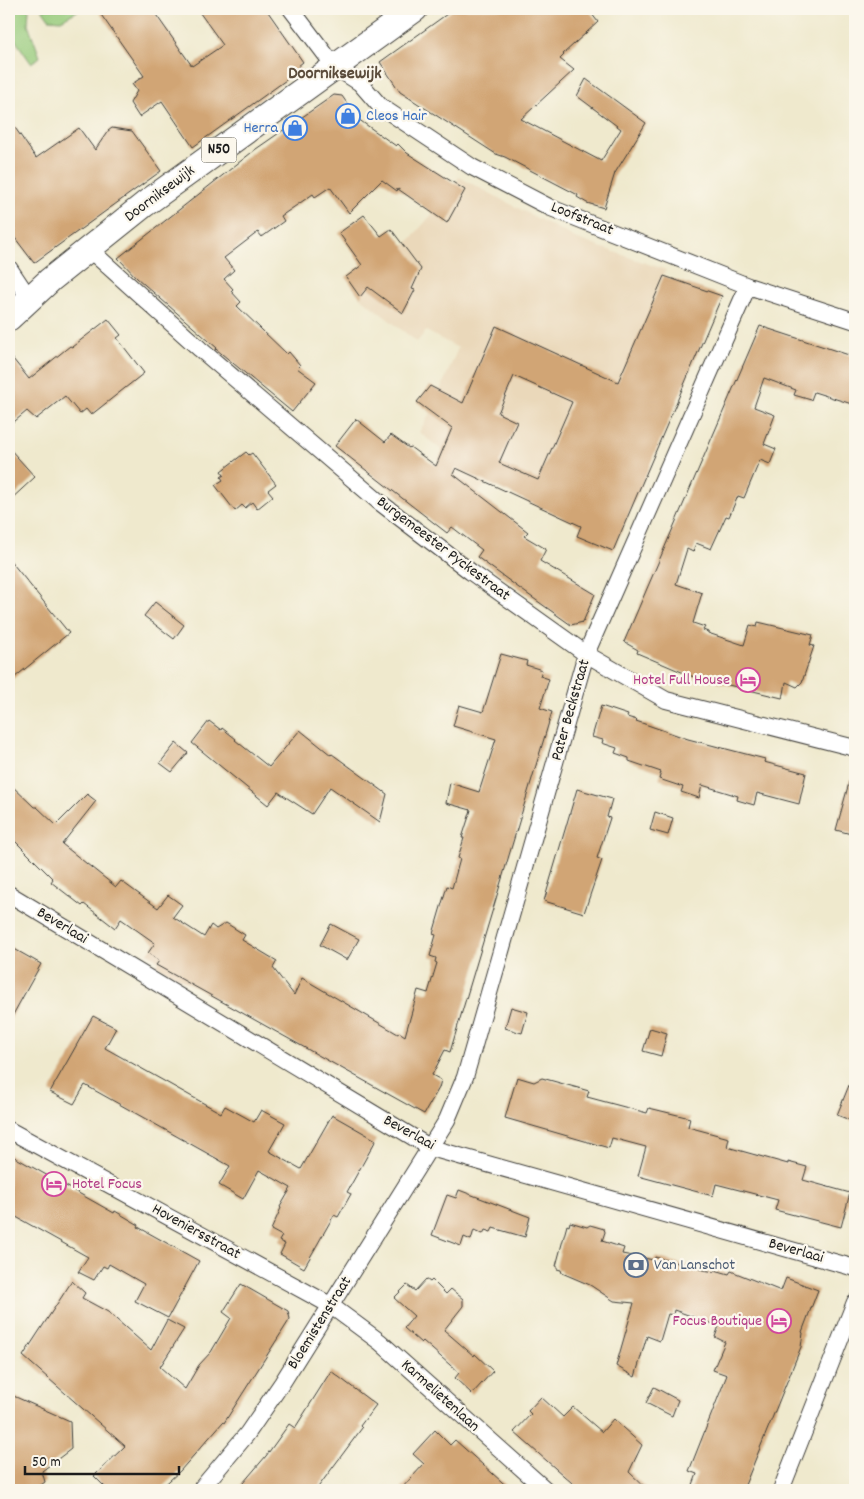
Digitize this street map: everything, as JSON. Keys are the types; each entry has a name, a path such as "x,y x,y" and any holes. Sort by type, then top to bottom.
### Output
{"main road":[{"name":"Doorniksewijk","path":"9,318 50,280 159,194 415,9"}],"street":[{"path":"291,9 335,68"},
{"name":"Loofstraat","path":"335,68 360,83 380,106 472,167 551,208 748,286 855,321"},
{"name":"Burgemeester Pyckestraat","path":"89,249 200,349 378,501 471,572 586,654 666,700 855,748"},
{"path":"9,268 29,298"},
{"name":"Pater Beckstraat","path":"431,1148 447,1120 466,1077 586,654 748,286"},
{"name":"Beverlaai","path":"9,894 431,1148 855,1268"},
{"name":"Hoveniersstraat","path":"9,1130 330,1305"},
{"name":"Bloemistenstraat","path":"200,1490 247,1434 431,1148"},
{"path":"781,1490 855,1302"},
{"name":"Karmelietenlaan","path":"330,1305 380,1342 546,1490"}],"shaded area":[{"path":"459,177 577,239 666,270 560,516 487,483 475,497 456,481 455,461 419,432 431,412 458,348 426,331 417,342 360,297 434,212"}],"green space":[{"path":"9,9 29,9 28,24 40,57 31,63 9,31"},
{"path":"42,9 81,9 61,20 49,19"}],"building":[{"path":"97,9 152,9 192,66 223,45 197,9 266,9 303,62 298,66 300,70 193,147 162,101 139,117 130,103 137,91 132,84 144,76"},
{"path":"454,9 588,9 598,22 560,59 574,70 521,119 601,161 621,129 577,96 586,79 646,123 615,173 604,208 587,203 577,197 578,195 496,154 400,92 380,62"},
{"path":"334,95 342,96 358,119 465,190 447,223 382,180 349,213 330,187 315,197 313,194 281,216 284,221 262,237 258,232 224,258 234,270 224,279 233,289 231,291 241,302 237,306 287,354 289,352 300,365 297,368 316,382 292,412 216,349 137,278 118,258 256,149"},
{"path":"9,119 36,158 79,128 95,150 112,128 132,131 161,171 34,263 9,230"},
{"path":"364,215 381,236 391,229 421,269 412,289 415,290 403,313 368,287 360,297 346,277 362,265 339,233"},
{"path":"664,276 722,296 613,551 577,536 581,526 456,468 453,474 528,532 524,536 546,549 540,561 595,594 583,622 571,625 477,557 482,550 452,527 447,533 335,446 356,419 385,442 391,435 436,466 452,428 417,402 430,386 463,403 496,326 618,382","holes":["514,376 572,402 538,480 499,463 517,422 498,413"]},
{"path":"108,319 121,335 117,338 144,373 91,415 86,409 80,414 65,396 36,419 27,411 9,426 9,354 29,379"},
{"path":"760,326 855,357 855,405 814,392 811,400 794,395 796,390 764,378 754,407 775,415 764,444 776,449 770,464 760,460 744,498 738,496 729,517 726,516 711,549 696,543 693,552 687,549 676,584 702,593 693,623 705,627 703,630 708,633 744,645 750,625 757,627 758,622 813,635 810,645 814,646 802,682 797,687 786,682 782,698 691,676 637,653 638,650 624,642"},
{"path":"9,448 35,477 9,501"},
{"path":"246,452 249,455 252,453 276,484 268,490 273,496 257,509 252,502 245,508 242,505 235,511 215,485 223,480 221,477 224,475 221,471"},
{"path":"9,559 69,633 9,682"},
{"path":"155,602 184,625 174,639 144,616"},
{"path":"501,654 527,661 526,665 542,670 540,676 549,679 540,708 552,712 450,1052 445,1050 432,1075 441,1080 439,1088 424,1114 156,965 159,961 148,953 155,943 121,919 115,928 84,904 82,906 51,882 53,879 9,835 9,783 56,825 87,794 96,801 62,844 116,887 121,881 158,908 168,895 182,905 173,917 204,937 211,925 216,929 226,923 245,935 242,940 277,961 273,968 294,995 302,978 398,1034 399,1032 405,1036 418,990 428,993 437,963 435,962 436,958 430,956 436,935 433,934 447,886 452,888 460,859 458,858 464,838 462,838 471,810 446,803 450,783 479,792 496,739 453,726 459,705 483,712"},
{"path":"601,706 628,715 627,717 636,721 688,739 765,759 764,762 806,773 799,804 757,793 754,805 737,800 738,796 702,785 699,798 681,792 683,787 659,779 661,772 629,761 629,758 615,753 617,748 602,743 603,740 592,737"},
{"path":"209,721 221,730 222,728 269,767 300,730 331,755 387,794 380,822 330,787 312,814 278,792 268,805 192,743"},
{"path":"176,743 188,753 172,772 160,763"},
{"path":"850,779 855,780 855,835 836,830"},
{"path":"577,789 612,799 607,817 610,818 597,858 602,860 584,913 544,901"},
{"path":"655,812 673,818 668,835 650,830"},
{"path":"331,924 359,939 347,960 320,945"},
{"path":"9,946 41,964 9,1022"},
{"path":"511,1007 528,1012 522,1033 505,1028"},
{"path":"93,1016 116,1028 105,1048 221,1113 225,1106 254,1122 261,1110 285,1123 269,1151 301,1169 332,1115 376,1140 347,1192 351,1194 338,1217 334,1215 304,1268 280,1254 285,1244 279,1241 282,1236 271,1230 280,1207 291,1188 259,1170 243,1199 219,1185 230,1166 85,1085 74,1104 50,1092"},
{"path":"650,1028 667,1033 661,1056 643,1051"},
{"path":"855,1073 855,1122 837,1115"},
{"path":"517,1077 534,1082 542,1078 589,1091 587,1097 647,1113 649,1108 690,1118 688,1127 729,1138 727,1147 788,1164 788,1162 807,1167 803,1180 850,1193 841,1227 775,1210 778,1200 716,1184 713,1196 638,1176 646,1147 612,1138 609,1148 505,1118"},
{"path":"9,1154 114,1213 115,1211 139,1225 138,1227 199,1261 168,1318 135,1301 144,1284 109,1264 107,1268 103,1266 94,1280 78,1272 88,1257 9,1213"},
{"path":"459,1190 530,1217 525,1237 493,1228 491,1232 485,1230 483,1234 474,1230 471,1240 464,1237 461,1246 432,1235 447,1195 456,1198"},
{"path":"570,1222 604,1229 602,1241 624,1248 622,1254 654,1260 655,1257 714,1272 715,1270 729,1274 731,1271 781,1291 786,1278 818,1290 802,1332 801,1347 743,1490 691,1490 697,1474 689,1471 727,1375 713,1370 725,1342 715,1337 719,1326 674,1310 673,1315 668,1314 660,1341 647,1336 635,1377 616,1366 634,1303 614,1301 590,1285 557,1269 556,1266 567,1225 569,1226"},
{"path":"426,1279 430,1282 432,1280 446,1294 451,1289 463,1299 463,1306 444,1330 493,1371 472,1394 455,1378 459,1373 423,1341 421,1343 404,1328 414,1316 394,1298 407,1285 415,1291"},
{"path":"72,1281 85,1293 82,1298 108,1312 151,1350 167,1320 184,1329 160,1367 185,1389 199,1365 211,1352 231,1318 223,1312 241,1284 288,1311 290,1319 224,1423 180,1471 159,1490 108,1490 94,1476 125,1446 23,1356"},
{"path":"331,1371 376,1405 360,1426 362,1428 316,1490 237,1490 266,1456 289,1424 295,1428"},
{"path":"654,1387 678,1400 672,1416 646,1403"},
{"path":"9,1394 70,1421 71,1449 42,1471 45,1482 34,1490 9,1490"},
{"path":"541,1397 563,1417 573,1407 602,1432 613,1419 642,1445 629,1472 648,1490 580,1490 514,1432 531,1414 528,1411"},
{"path":"435,1430 450,1445 455,1440 511,1490 400,1490 424,1464 413,1454"}],"place":[{"name":"Cleos Hair","path":"348,116"},
{"name":"Herra","path":"295,128"},
{"name":"Hotel Full House","path":"748,680"},
{"name":"Hotel Focus","path":"54,1184"},
{"name":"Van Lanschot","path":"636,1265"},
{"name":"Focus Boutique","path":"779,1321"}],"district":[{"name":"Doorniksewijk","path":"335,74"}]}
